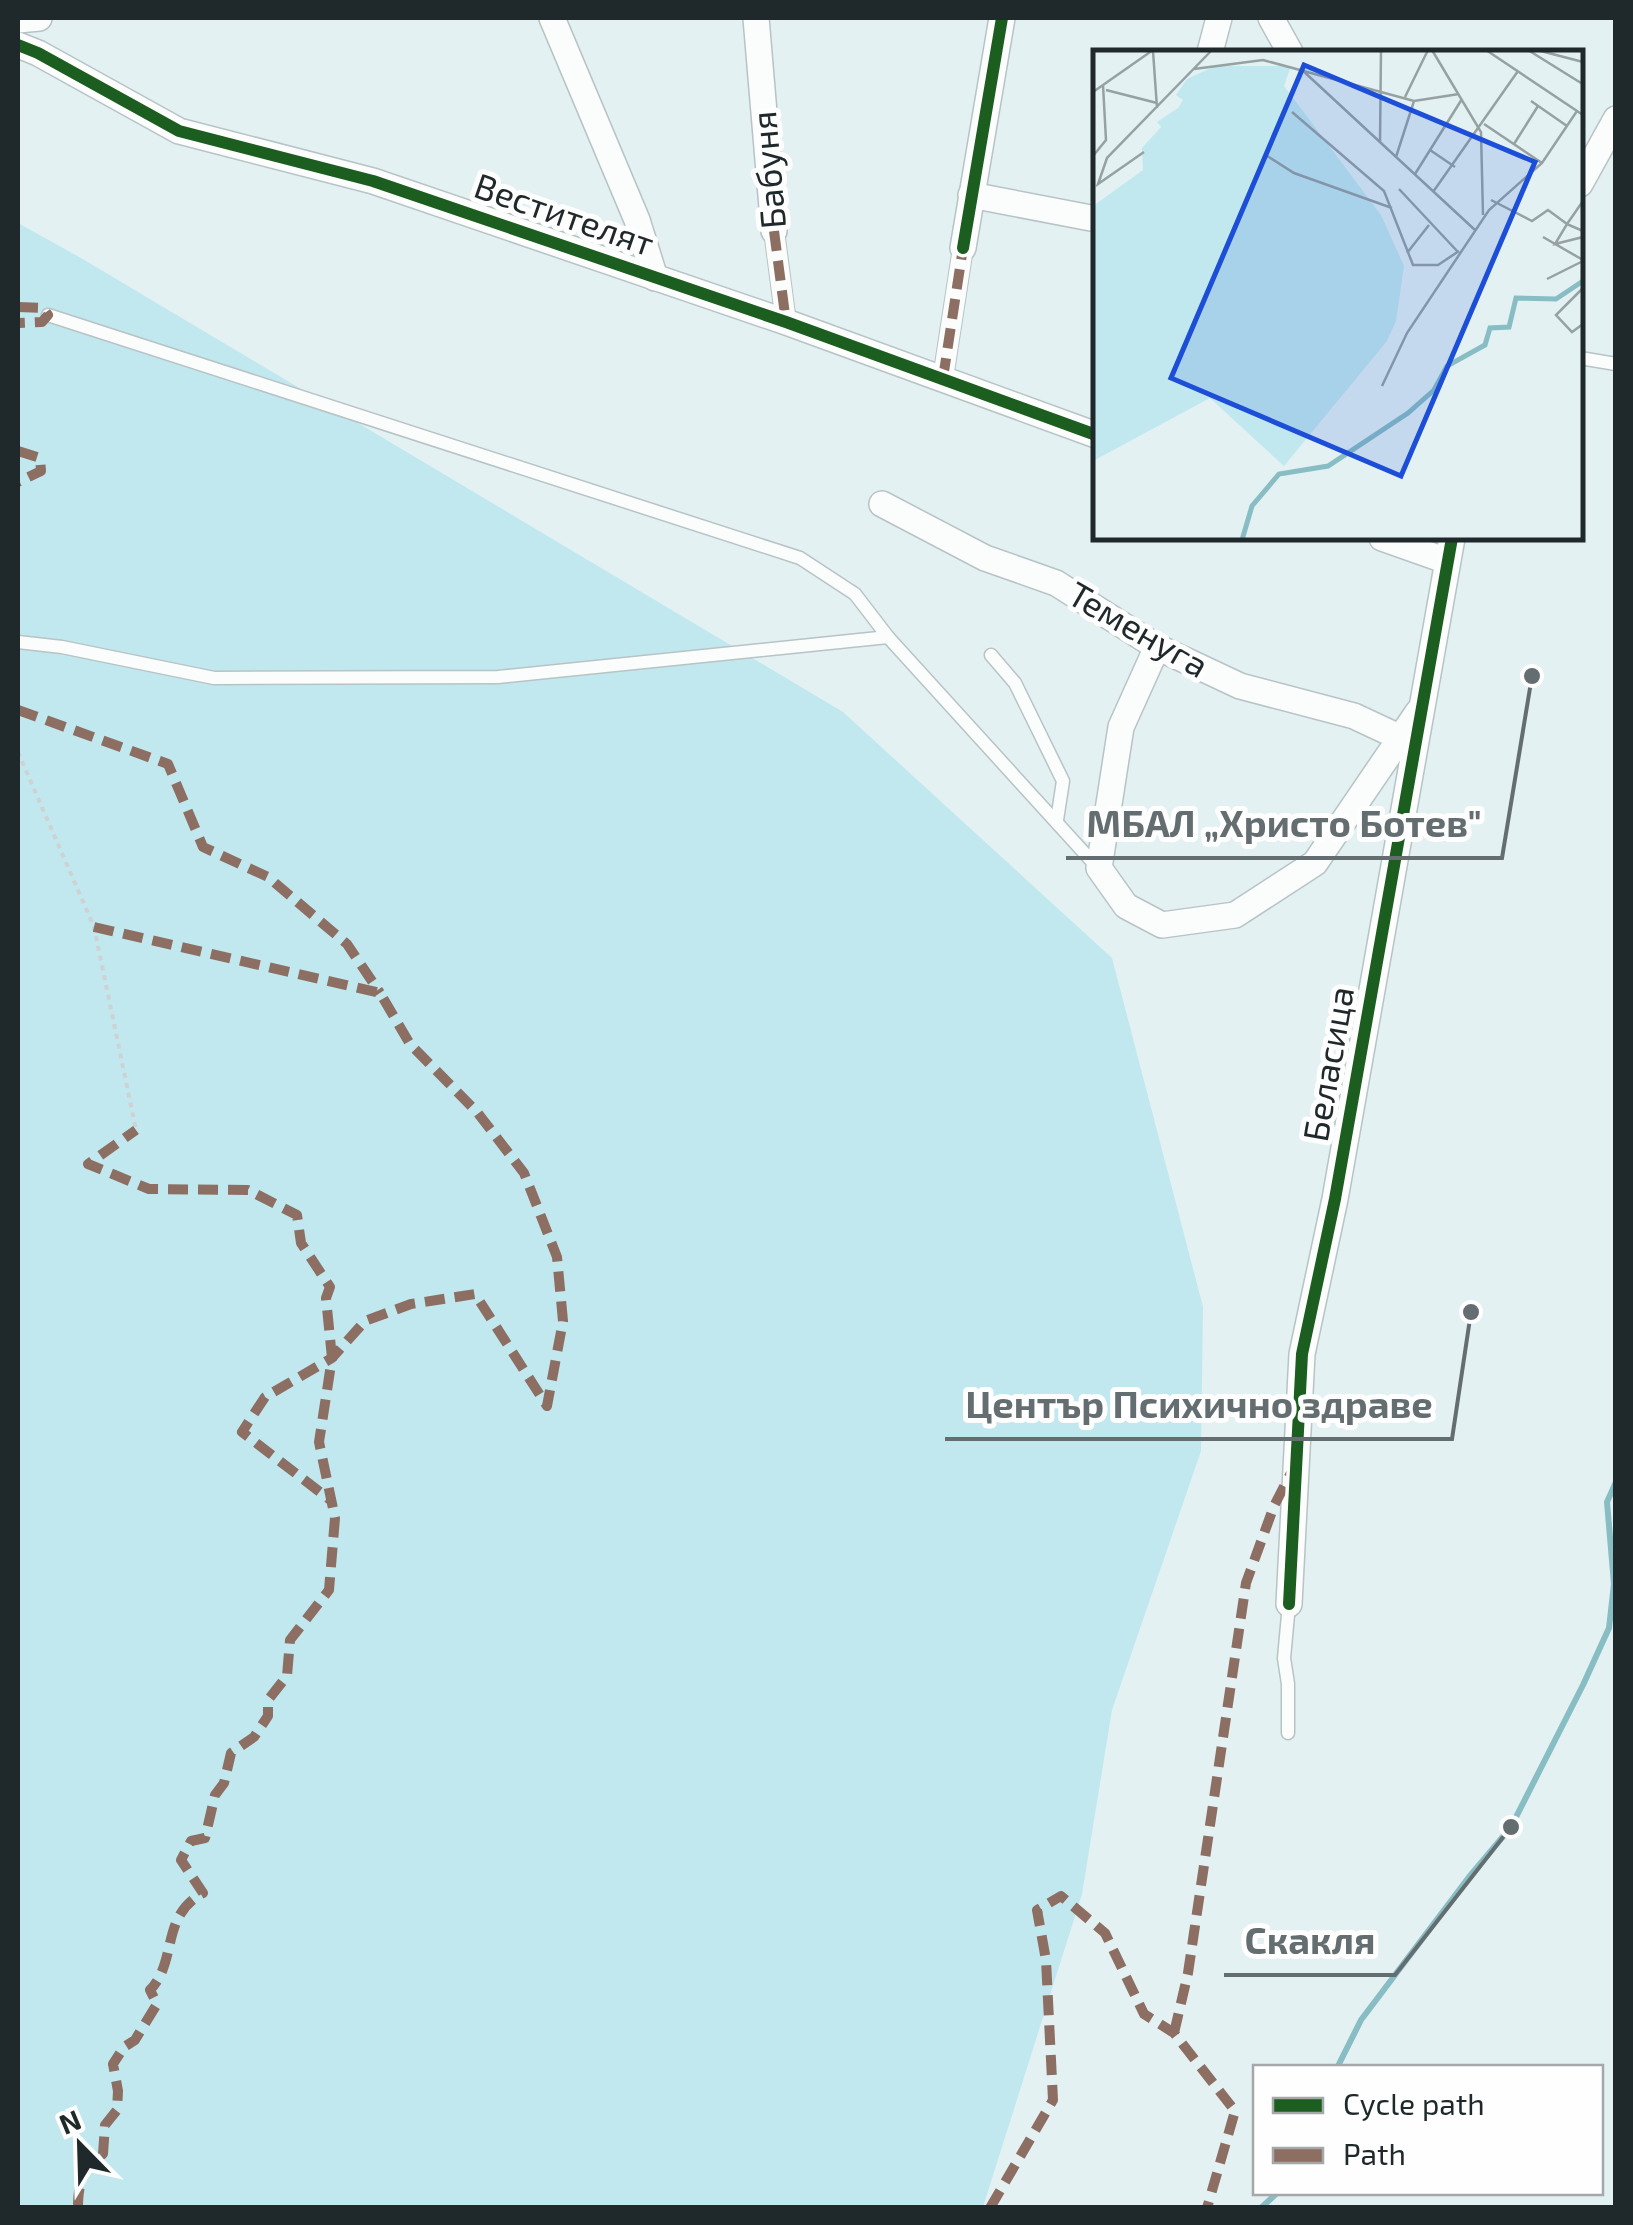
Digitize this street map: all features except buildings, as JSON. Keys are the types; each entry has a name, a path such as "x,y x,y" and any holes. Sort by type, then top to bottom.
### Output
{"street":[{"path":"18,20 39,18"},
{"path":"552,18 637,220 655,278"},
{"name":"Бабуня","path":"756,18 774,231 786,322"},
{"path":"943,378 1002,18"},
{"path":"1211,50 1219,18"},
{"path":"1271,18 1289,50"},
{"name":"Вестителят","path":"18,45 179,131 373,181 786,322 1093,434"},
{"path":"1583,179 1616,119"},
{"path":"972,195 1093,219"},
{"name":"Теменуга","path":"882,504 985,558 1056,583 1157,647 1240,686 1354,716 1401,738"},
{"path":"1394,540 1450,549"},
{"name":"Беласица","path":"1289,1604 1302,1354 1335,1199 1450,549"},
{"path":"1157,647 1121,727 1098,868 1126,906 1162,925 1235,914 1315,863 1424,702"}],"lane":[{"path":"48,315 800,558 854,594 888,637 1098,868"},
{"path":"1583,358 1616,364"},
{"path":"18,642 62,647 214,678 498,678 888,637"},
{"path":"992,655 1015,683 1063,781 1057,820"},
{"path":"1288,1733 1284,1658 1289,1604"}],"path":[{"path":"18,752 94,927 136,1130"}],"shaded area":[{"path":"18,223 843,712 1112,958 1203,1307 1201,1451 1112,1710 1082,1894 983,2207 18,2207"}],"waterway":[{"path":"1338,2065 1361,2020 1511,1827 1583,1685 1609,1628 1614,1584 1607,1502 1616,1482"},
{"path":"1261,2208 1275,2195"}],"marked path":[{"path":"774,231 786,322"},
{"path":"943,378 963,248"},
{"path":"18,307 43,308 48,315 42,322 18,323"},
{"path":"18,451 40,458 41,471 18,482"},
{"path":"18,710 168,764 203,847 268,877 347,944 380,993"},
{"path":"94,927 380,993 410,1044 477,1112 524,1173 557,1257 563,1321 547,1406 475,1294 411,1304 365,1321 332,1358 265,1397 242,1432 333,1502"},
{"path":"78,2208 83,2177 103,2154 105,2125 117,2110 113,2064 124,2047 135,2040 157,2004 150,1990 164,1966 175,1926 190,1903 203,1893 181,1860 191,1841 205,1838 215,1795 224,1783 231,1753 254,1737 268,1716 268,1700 287,1676 290,1640 329,1590 335,1518 319,1442 332,1358 326,1298 330,1287 301,1243 297,1215 248,1190 149,1189 88,1164 136,1130"},
{"path":"1174,2033 1188,1973 1246,1583 1274,1506 1291,1473"},
{"path":"990,2208 1053,2100 1046,1960 1037,1910 1061,1896 1105,1933 1144,2014 1174,2033 1235,2111 1207,2208"}],"cycle path":[{"path":"963,248 1002,18"},
{"path":"18,45 179,131 373,181 786,322 1093,434"},
{"path":"1289,1604 1302,1354 1335,1199 1452,540"}],"place":[{"name":"МБАЛ „Христо Ботев\"","path":"1532,676"},
{"name":"Център Психично здраве","path":"1471,1312"},
{"name":"Скакля","path":"1511,1827"}]}
